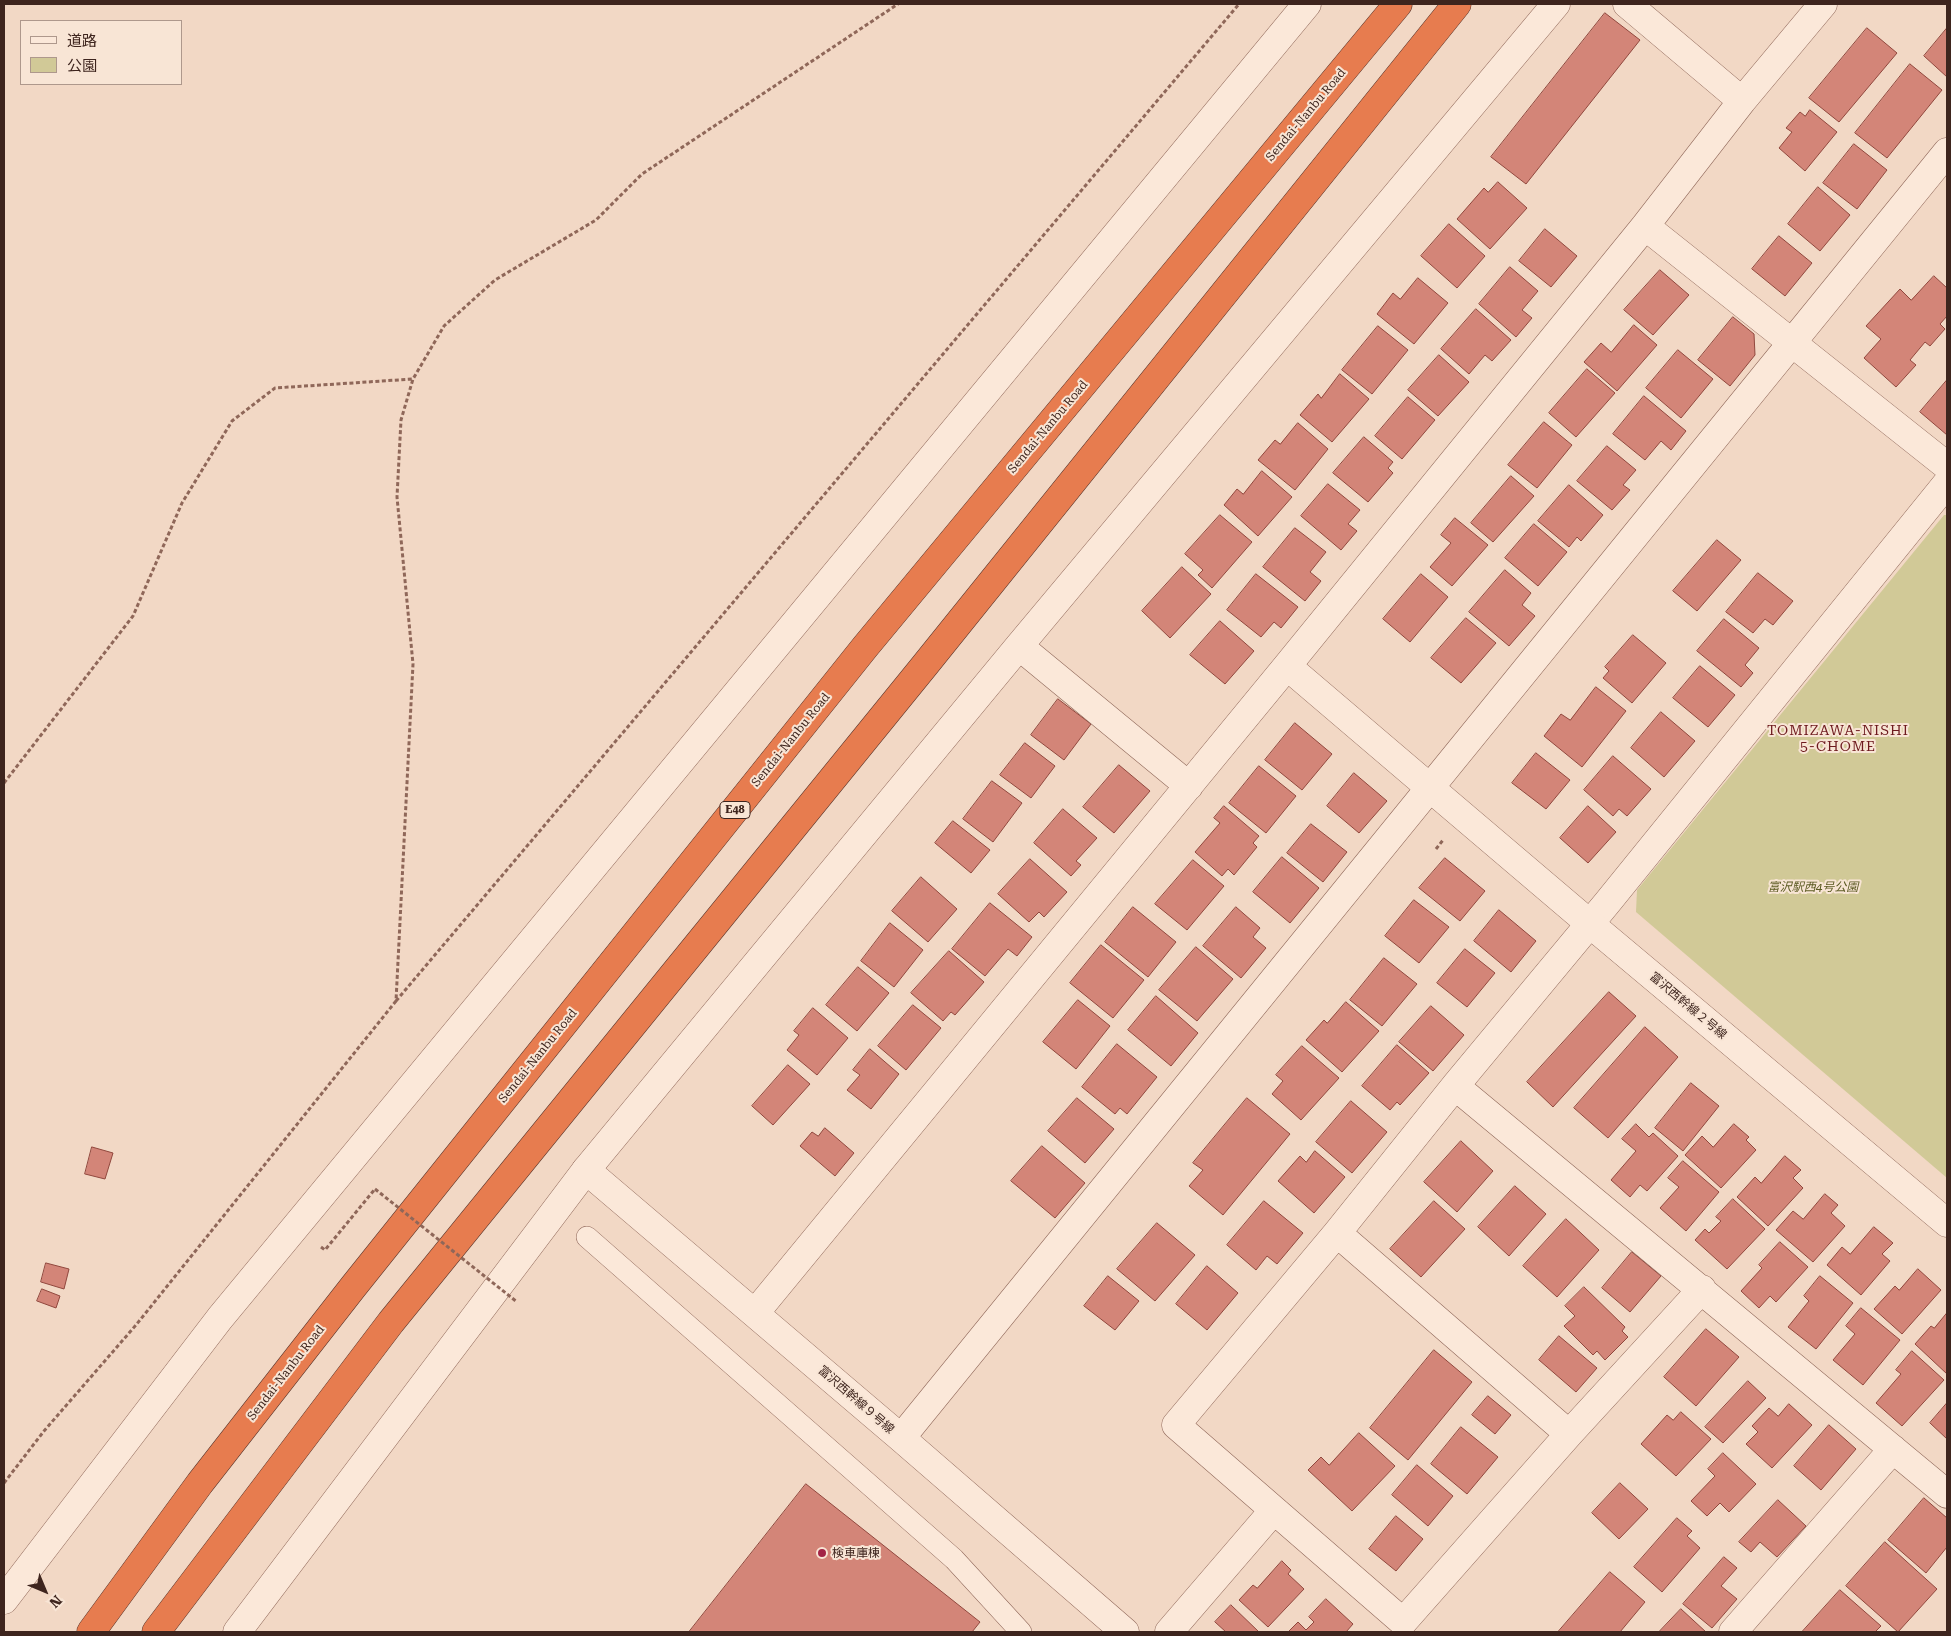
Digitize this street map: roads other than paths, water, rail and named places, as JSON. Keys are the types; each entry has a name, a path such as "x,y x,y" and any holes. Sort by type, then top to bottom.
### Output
{"highway":[{"name":"Sendai-Nanbu Road","path":"91,1632 200,1483 353,1287 853,663 1398,4"},
{"path":"156,1632 391,1322 925,665 1457,4"}],"street":[{"path":"4,1600 220,1318 1307,4"},
{"path":"237,1632 586,1170 1019,646 1556,4"},
{"path":"1627,4 1742,101"},
{"path":"755,1313 1287,666 1644,226 1742,101 1823,4"},
{"path":"901,1438 1947,152"},
{"path":"1644,226 1947,466"},
{"path":"1702,1289 1569,1434 1403,1622 1176,1425 1337,1233 1947,483"},
{"path":"1019,646 1189,786"},
{"name":"富沢西幹線２号線","path":"1287,666 1589,924 1947,1223"},
{"path":"1455,1086 1947,1494"},
{"name":"富沢西幹線９号線","path":"586,1170 901,1438 1124,1632"},
{"path":"1337,1233 1569,1434"},
{"path":"1733,1632 1893,1449"},
{"path":"1169,1632 1274,1510"}],"lane":[{"path":"587,1237 954,1560 1021,1632"}],"place":[{"name":"検車庫棟","path":"822,1553"}],"district":[{"name":"TOMIZAWA-NISHI 5-CHOME","path":"1838,740"}],"park label":[{"name":"富沢駅西4号公園","path":"1813,887"}]}
